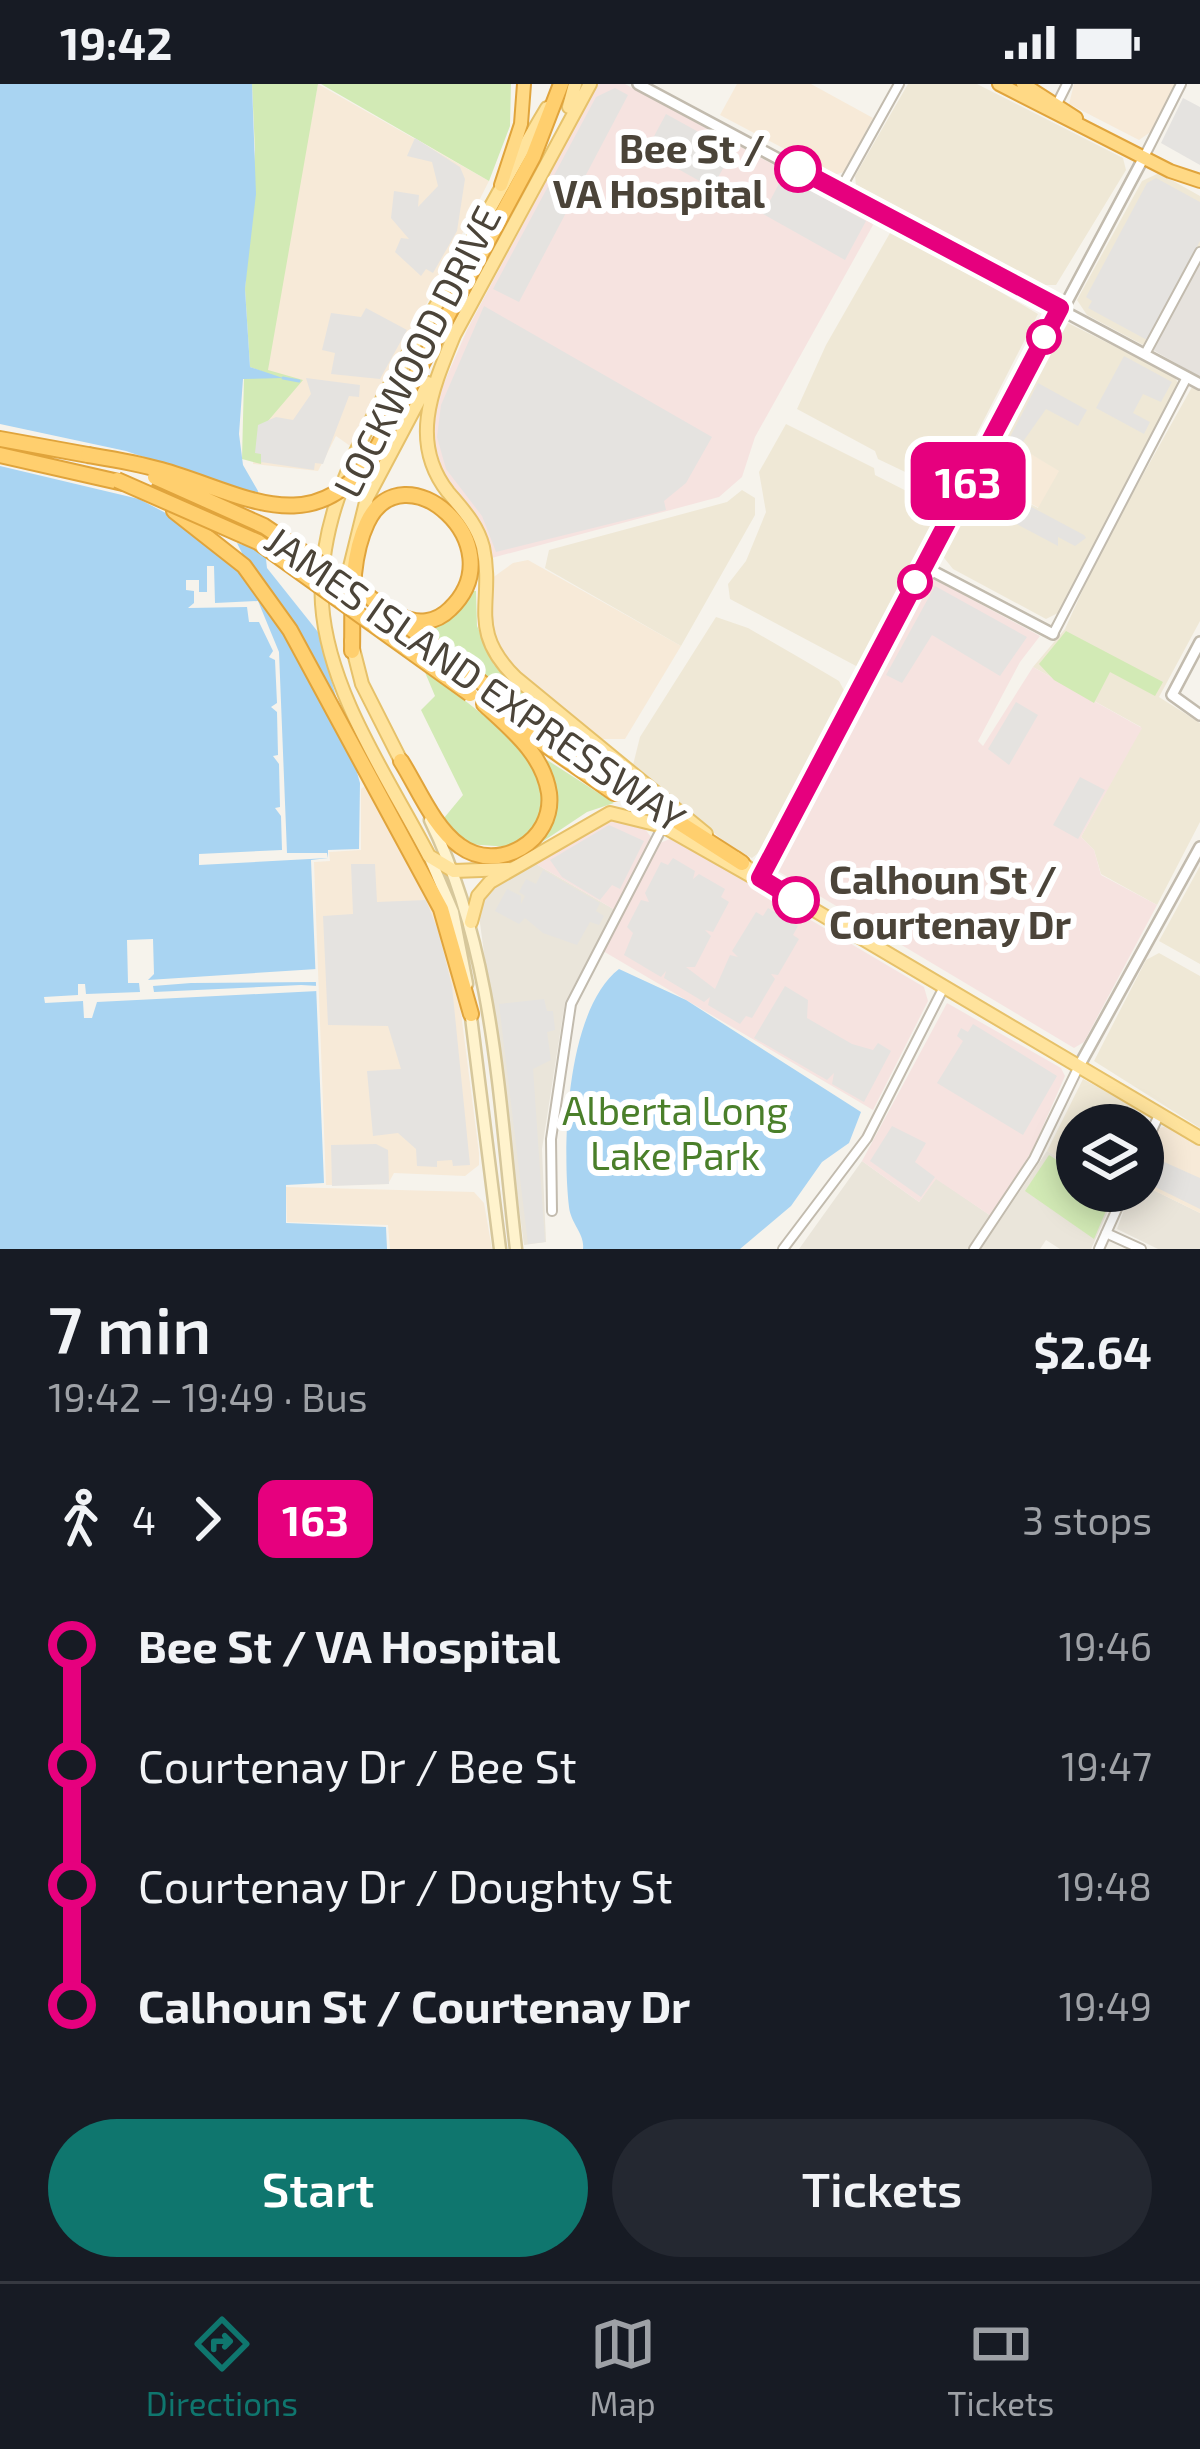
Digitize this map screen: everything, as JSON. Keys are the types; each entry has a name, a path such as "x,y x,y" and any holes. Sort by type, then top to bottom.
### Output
{"highway":[{"path":"501,185 521,124 524,84"},
{"path":"88,454 160,469 281,508 322,500 355,477 372,457 533,157 561,84"},
{"path":"999,84 1200,184"},
{"path":"1023,84 1058,102 1080,123"},
{"name":"JAMES ISLAND EXPRESSWAY","path":"0,439 88,454 232,509 364,593 474,689 484,704 663,826"},
{"name":"JAMES ISLAND EXPRESSWAY","path":"0,455 117,480 258,542 742,863"},
{"path":"117,480 214,538 258,580 400,816 441,909 471,1014"},
{"path":"352,651 354,572 371,515 383,503 409,495 437,503 455,519 467,542 470,566 465,589 445,614 412,622 364,593"},
{"path":"401,761 424,803 453,841 478,856 514,852 542,830 549,796 542,769 523,742 484,704"}],"main road":[{"name":"LOCKWOOD DRIVE","path":"500,1249 471,1014 453,912 429,856 400,816 344,689 322,607 325,543 336,502 358,453 501,185 561,84"},
{"path":"543,169 575,84"},
{"name":"LOCKWOOD DRIVE","path":"401,761 352,651 347,616 351,548 382,469 590,84"},
{"path":"455,333 429,398 426,436 437,475 471,520 482,544 482,622 490,646 516,677 760,878 1143,1104"},
{"path":"424,803 471,922 516,1249"},
{"path":"471,922 478,896 508,869 610,813 663,826 738,872 760,878"},
{"path":"429,856 454,871 508,869"},
{"path":"1164,1116 1200,1138"}],"street":[{"path":"638,84 1200,384"},
{"path":"840,190 899,84"},
{"path":"1058,102 1067,84"},
{"path":"760,878 1180,84"},
{"path":"1144,354 1200,253"},
{"path":"923,566 1053,634 1187,377"},
{"path":"1200,642 1172,695 1200,715"},
{"path":"552,1211 551,1139 568,1016 663,826"},
{"path":"974,1249 1034,1159 1079,1066 1200,847"},
{"path":"783,1249 867,1138 944,987"},
{"path":"1099,1249 1116,1212"},
{"path":"1106,1233 1142,1249"}],"shaded area":[{"path":"318,84 489,181 353,448 336,436 318,471 253,464 259,395"},
{"path":"597,84 625,84 868,216 873,225 755,437 742,477 719,497 488,559 434,458 430,415 467,330"},
{"path":"737,84 811,84 873,118 844,172 834,175 720,115"},
{"path":"908,84 977,84 1123,158 1126,170 1056,285 1042,285 856,185 855,176"},
{"path":"1074,84 1175,84 1152,131 1139,140 1069,104"},
{"path":"615,88 628,95 519,302 493,289 596,97"},
{"path":"1183,98 1200,107 1200,165 1161,143"},
{"path":"666,114 733,151 712,188 646,151"},
{"path":"415,138 460,167 465,179 457,231 433,273 426,269 421,276 395,252 401,238 409,239 391,218 394,191 419,195 418,207 438,186 432,162 407,156"},
{"path":"1159,173 1200,196 1200,246 1145,346 1087,315 1077,300 1142,181"},
{"path":"783,176 866,221 845,260 763,214"},
{"path":"1156,178 1200,202 1200,241 1147,340 1088,308 1092,301 1086,297 1147,183"},
{"path":"890,233 900,233 1038,314 947,492 878,459 875,451 797,409 826,345"},
{"path":"1200,260 1200,377 1153,350"},
{"path":"484,306 712,437 686,483 664,501 666,510 496,552 482,516 446,469 437,437 441,405"},
{"path":"366,308 407,330 380,379 331,374 335,353 322,350 331,313 361,317"},
{"path":"1068,323 1174,376 1178,383 1058,613 1046,619 953,569 941,554 981,478 1038,508 1059,471 1003,437"},
{"path":"1124,356 1172,382 1161,402 1143,394 1133,413 1150,422 1144,434 1096,408"},
{"path":"306,378 360,385 359,397 349,396 323,464 315,463 314,470 261,462 261,454 255,453 258,425 276,417 293,420 311,394"},
{"path":"1038,383 1087,410 1078,426 1046,409 1022,443 1010,437"},
{"path":"1192,387 1200,391 1200,621 1159,697 1200,723 1200,822 1157,905 1101,874 1094,850 1081,837 1141,727 1033,667 1065,629 1100,552"},
{"path":"786,424 874,468 875,475 930,503 937,514 858,667 730,599 728,584 746,561 766,512 759,472"},
{"path":"1003,437 1060,471 1039,508 981,478"},
{"path":"996,488 1086,538 1075,546 1058,537 1058,546 1007,519 1003,507 980,495"},
{"path":"742,490 755,498 755,515 681,646 545,568 549,550 727,502"},
{"path":"528,560 681,646 625,739 599,739 510,667 492,641 488,581 513,563"},
{"path":"932,578 1040,636 1020,662 978,741 983,746 1033,667 1142,728 1081,837 1094,850 1101,875 1157,905 1084,1042 1074,1048 776,870 774,863"},
{"path":"935,586 1027,637 1000,676 932,635 902,683 886,675"},
{"path":"716,617 748,628 839,681 846,694 762,850 752,858 731,847 633,765 640,737"},
{"path":"1016,702 1038,715 1009,765 988,749"},
{"path":"1080,777 1105,790 1078,839 1053,825"},
{"path":"367,784 430,894 457,982 479,1153 479,1165 465,1176 394,1173 388,1184 326,1185 314,862 330,861 329,852 361,850 361,789"},
{"path":"606,820 642,825 651,837 615,910 531,861"},
{"path":"609,825 644,841 620,889 612,885 600,900 562,877 550,860"},
{"path":"672,838 924,987 928,1001 873,1110 603,951 660,843"},
{"path":"673,858 695,871 693,879 699,874 725,889 721,897 729,902 713,932 705,930 711,936 695,967 686,967 715,989 730,955 738,957 732,951 756,912 763,916 768,908 798,926 793,935 799,939 778,975 771,974 775,979 752,1018 746,1016 740,1024 708,1005 710,997 704,1002 664,978 666,971 661,977 624,955 633,933 627,927 641,900 649,902 645,893 661,862 668,865"},
{"path":"531,861 615,910 565,1002 542,1149 546,1242 524,1245 479,916 487,893"},
{"path":"351,864 375,864 377,902 426,900 452,986 470,1165 453,1166 452,1160 437,1161 437,1167 417,1166 416,1149 398,1133 373,1136 367,1071 401,1069 388,1026 328,1025 323,916 353,914"},
{"path":"1200,866 1200,964 1159,941"},
{"path":"543,870 600,903 596,911 604,916 599,925 590,922 577,945 543,933 525,918 519,924 495,911 507,889 521,896 521,904 525,896 519,892 526,879 536,884"},
{"path":"1159,953 1200,976 1200,1128 1094,1061 1146,960"},
{"path":"785,986 808,1000 807,1018 852,1044 873,1050 878,1043 891,1051 864,1102 832,1084 834,1073 827,1080 754,1038"},
{"path":"544,999 547,1011 553,1011 555,1030 547,1032 551,1060 533,1069 545,1242 528,1244 499,1004"},
{"path":"947,1003 1061,1068 1065,1076 1032,1151 991,1216 936,1179 919,1202 862,1161"},
{"path":"973,1024 1057,1076 1023,1135 937,1083 963,1041 957,1036 961,1028 968,1032"},
{"path":"1083,1079 1129,1104 1070,1104"},
{"path":"892,1126 926,1143 915,1162 935,1177 921,1197 870,1161"},
{"path":"1164,1127 1200,1146 1200,1213 1164,1195"},
{"path":"1056,1133 1056,1156 1047,1151"},
{"path":"376,1144 388,1150 389,1184 332,1186 331,1145"},
{"path":"1047,1151 1056,1156 1056,1212 1108,1212 1091,1249 1060,1249 1046,1240 1040,1249 981,1249"},
{"path":"862,1161 919,1202 936,1178 991,1216 969,1249 799,1249"},
{"path":"1164,1162 1200,1178 1200,1209 1164,1191"},
{"path":"286,1187 474,1192 484,1203 492,1249 390,1249 388,1225 287,1222"},
{"path":"1164,1195 1200,1213 1200,1249 1158,1249 1117,1229 1123,1212 1164,1212"}],"green space":[{"path":"252,84 318,84 268,370 303,380 268,421 261,464 242,459 244,378 277,377 250,367 245,289 255,150"},
{"path":"321,84 511,84 510,126 489,181"},
{"path":"471,591 476,591 477,626 494,665 652,798 421,629 456,613"},
{"path":"1066,631 1163,682 1155,696 1110,672 1094,703 1054,680 1039,664"},
{"path":"424,670 496,726 537,776 544,801 537,825 511,847 466,844 444,818 463,795 421,710 435,696"},
{"path":"544,758 614,803 587,812 536,846 552,780"},
{"path":"1049,1155 1056,1160 1056,1212 1106,1212 1094,1239 1025,1191"}],"water":[{"path":"0,84 252,84 256,194 245,289 250,367 283,378 243,379 239,434 243,465 258,491 267,568 318,632 360,783 359,849 328,850 328,858 311,860 324,1183 286,1185 286,1223 386,1227 387,1249 0,1249"},
{"name":"Alberta Long Lake Park","path":"619,969 686,1000 861,1112 849,1143 822,1162 791,1206 740,1249 583,1249 570,1213 567,1181 571,1080 588,1015 601,988"}],"pier":[{"path":"0,424 126,451 250,493 265,510 256,508 262,513 243,545 237,543 242,553 232,563 179,520 139,499 0,466"},
{"path":"207,566 214,566 215,603 258,601 279,652 287,853 327,853 328,858 199,865 199,854 282,850 281,816 275,808 280,807 279,764 273,756 278,755 277,712 271,707 277,703 275,660 269,657 273,651 259,622 249,622 247,607 188,608 194,603 194,591 186,590 186,580 199,580 199,592 207,592"},
{"path":"153,939 154,974 148,980 317,969 317,982 191,983 153,986 154,992 301,985 318,986 318,991 97,1002 92,1018 84,1018 83,1001 45,1003 44,997 78,995 78,984 85,984 86,994 140,992 139,983 128,983 127,940"}],"waterway":[{"path":"283,378 299,381"}],"bus line":[{"name":"163","path":"796,900 760,878 1060,308 798,169"}],"place":[{"name":"Bee St / VA Hospital","path":"798,169"},
{"name":"Calhoun St / Courtenay Dr","path":"796,900"}]}
